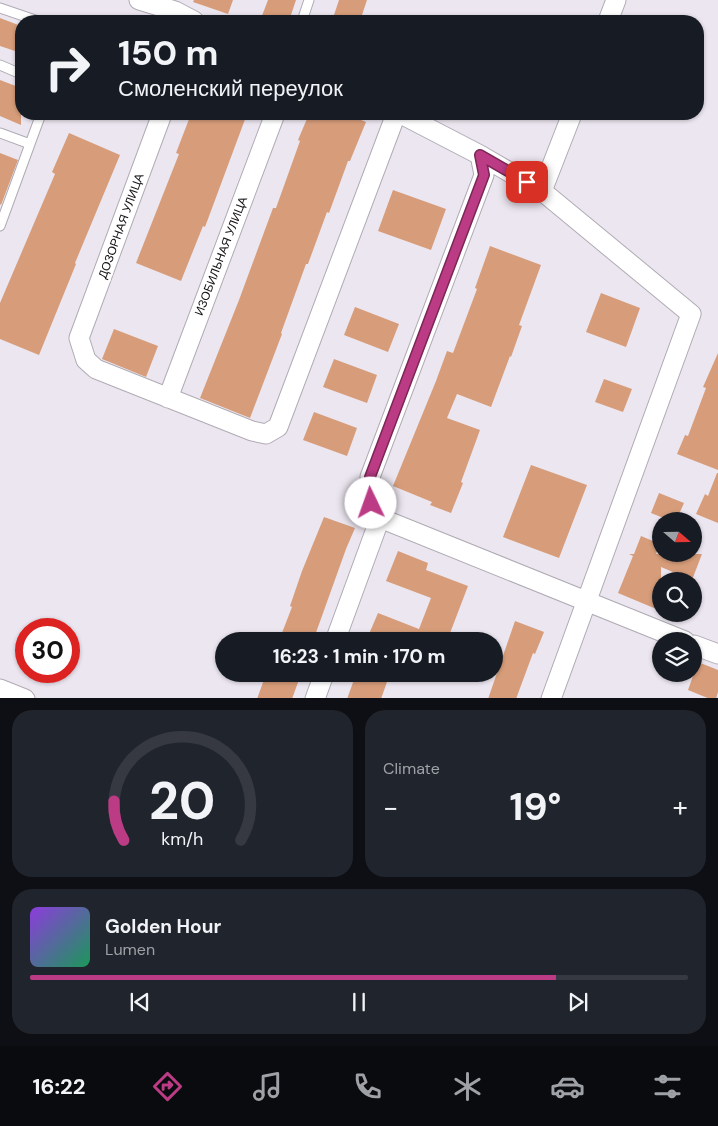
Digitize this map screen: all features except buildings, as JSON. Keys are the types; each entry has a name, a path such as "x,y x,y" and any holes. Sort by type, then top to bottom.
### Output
{"street":[{"path":"139,0 177,6 187,15"},
{"path":"610,15 616,0"},
{"name":"ДОЗОРНАЯ УЛИЦА","path":"160,120 79,338 86,360 96,369 168,398"},
{"name":"ИЗОБИЛЬНАЯ УЛИЦА","path":"168,398 273,120"},
{"path":"168,398 252,431 266,434 278,427 394,120"},
{"path":"413,120 480,155 542,191 690,314 551,698"},
{"path":"542,191 570,120"},
{"path":"480,155 484,175 370,477 371,503 380,518 584,606 659,632"},
{"path":"338,632 380,518"},
{"path":"702,648 718,654"},
{"path":"315,698 321,682"},
{"path":"0,690 25,698"}],"lane":[{"path":"304,15 309,0"},
{"path":"0,8 20,15"},
{"path":"0,65 15,71"},
{"path":"0,226 3,209 39,120"},
{"path":"0,133 30,144"}],"route":[{"path":"371,503 370,477 484,175 480,155 527,182"}]}
